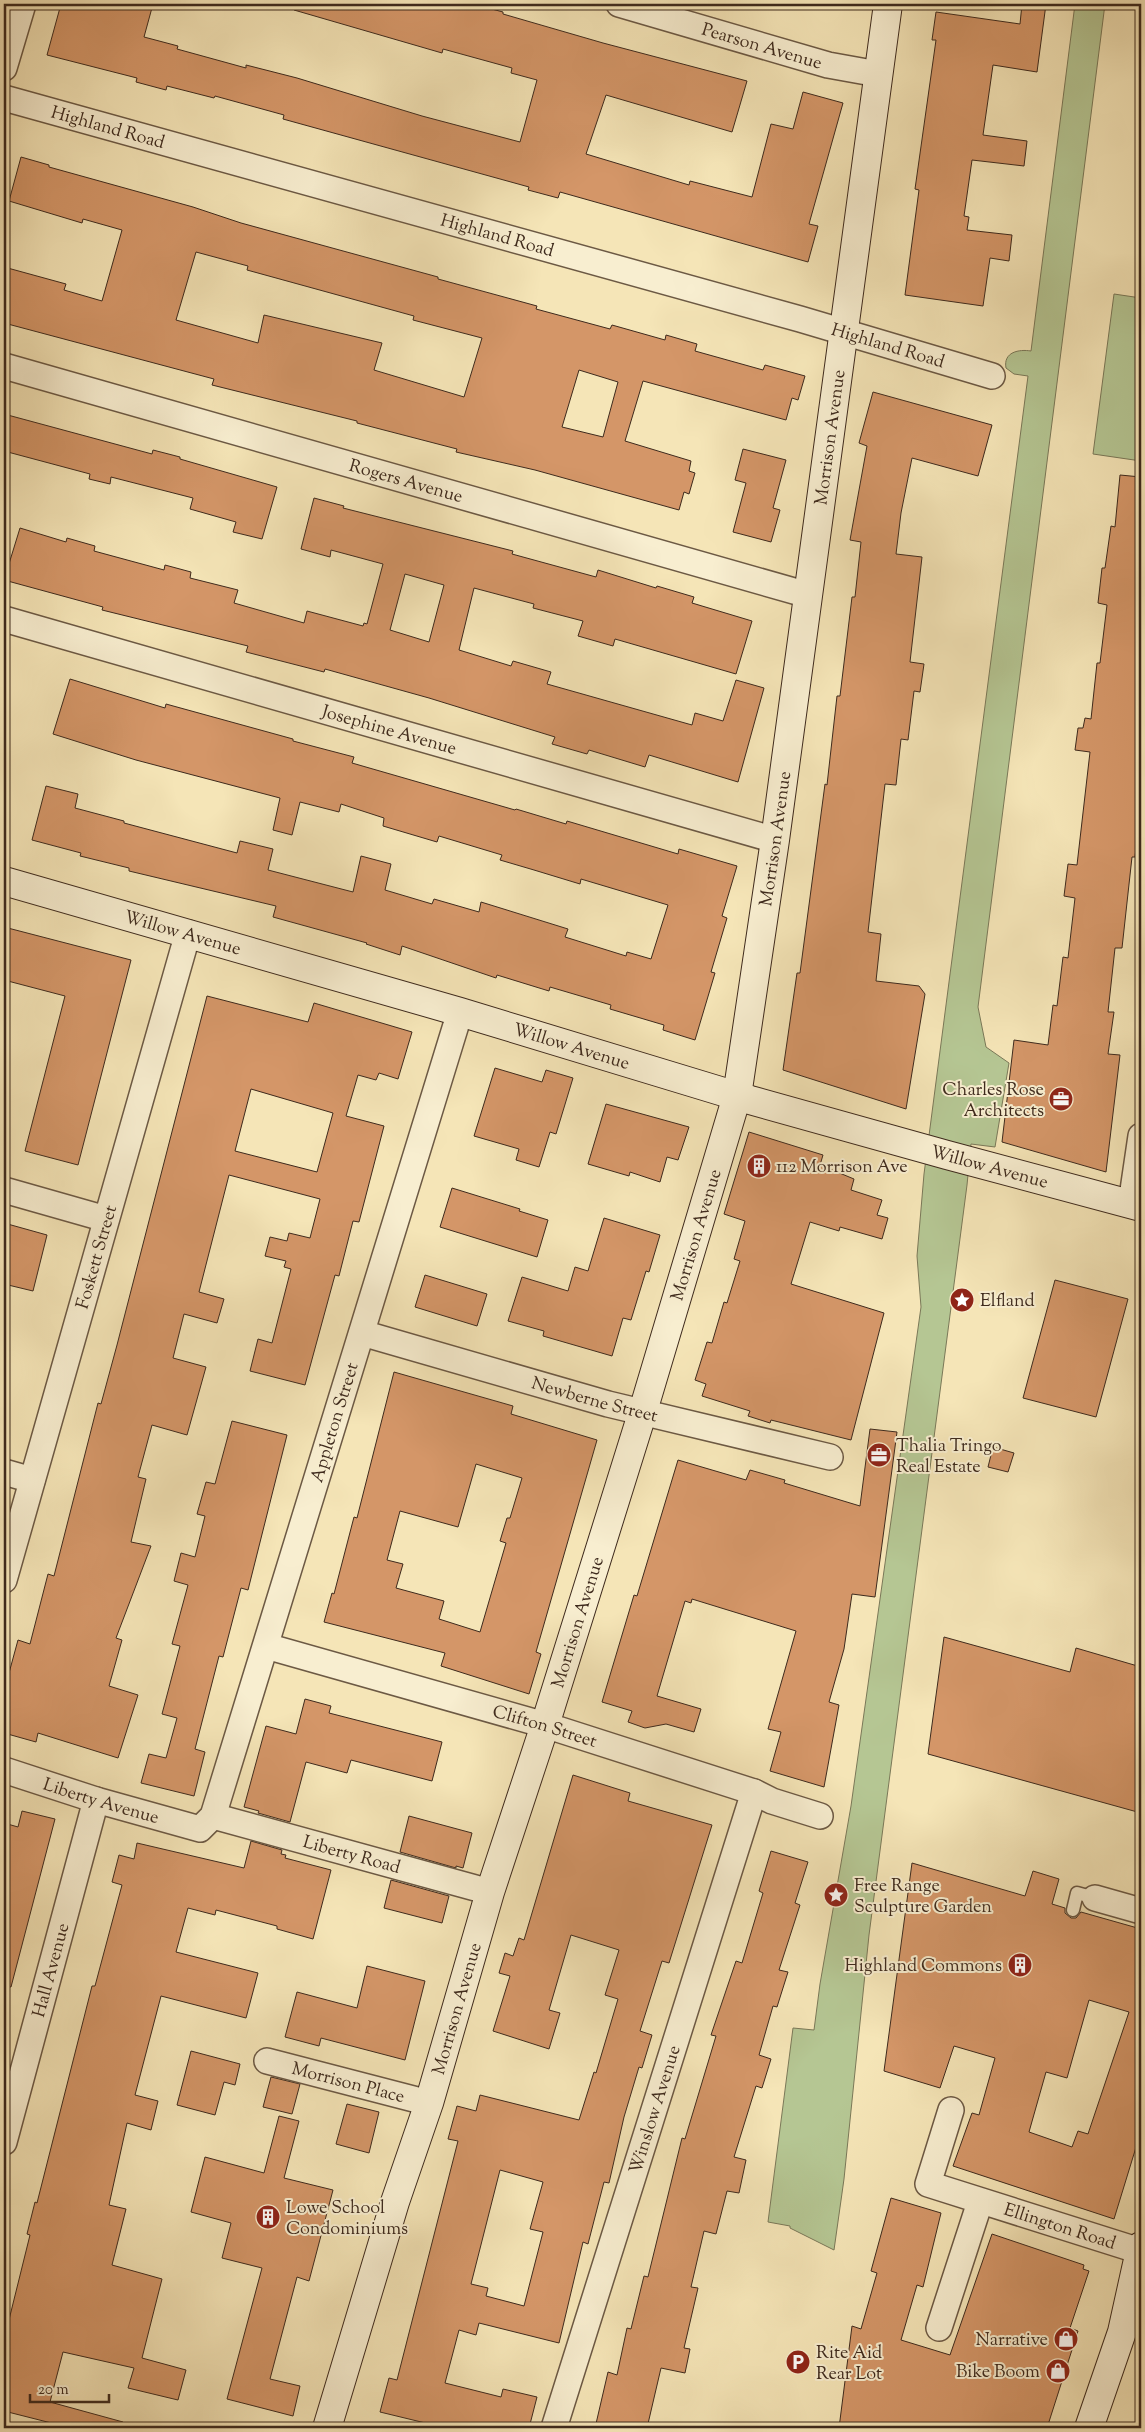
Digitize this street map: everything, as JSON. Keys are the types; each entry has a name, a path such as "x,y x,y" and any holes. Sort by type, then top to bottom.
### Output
{"street":[{"path":"4,68 23,4"},
{"name":"Pearson Avenue","path":"618,4 828,65 878,74"},
{"name":"Morrison Avenue","path":"327,2428 428,2103 490,1892 546,1725 643,1412 737,1096 775,840 888,4"},
{"name":"Highland Road","path":"4,98 992,376"},
{"name":"Rogers Avenue","path":"4,366 808,595"},
{"name":"Josephine Avenue","path":"4,619 775,840"},
{"name":"Willow Avenue","path":"4,881 460,1012 737,1096 947,1155 1136,1205"},
{"name":"Foskett Street","path":"4,1580 188,933"},
{"name":"Appleton Street","path":"207,1823 266,1646 460,1012"},
{"path":"1136,1205 1141,1136"},
{"path":"4,1190 106,1218"},
{"name":"Newberne Street","path":"362,1332 608,1404 830,1456"},
{"path":"4,1472 32,1480"},
{"name":"Clifton Street","path":"266,1646 546,1725 754,1792 772,1801 820,1816"},
{"name":"Liberty Avenue","path":"4,1770 96,1800 207,1823"},
{"name":"Winslow Avenue","path":"554,2428 754,1792"},
{"name":"Hall Avenue","path":"4,2142 96,1800"},
{"name":"Liberty Road","path":"207,1823 490,1892"},
{"path":"1095,1898 1141,1911"},
{"name":"Morrison Place","path":"267,2061 428,2103"},
{"name":"Ellington Road","path":"951,2110 928,2184 980,2202 1141,2248"},
{"name":"Ellington Road","path":"939,2328 980,2202"},
{"path":"1117,2350 1141,2248"},
{"path":"1089,2428 1141,2289"}],"lane":[{"path":"1072,1910 1077,1893 1095,1898"}],"green space":[{"path":"1075,4 1105,4 978,1007 986,1047 1009,1063 995,1147 971,1144 869,1935 844,2179 834,2250 790,2228 790,2226 768,2222 793,2028 814,2030 820,1984 851,1806 921,1307 917,1256 924,1174 1028,376 1014,374 1006,368 1006,363 1009,355 1017,351 1031,351"},
{"path":"1114,294 1141,298 1141,461 1093,454"}],"building":[{"path":"61,4 153,4 144,37 178,46 177,49 246,68 246,65 297,78 422,116 520,142 537,80 511,73 512,68 443,49 442,53 294,10 295,4 473,4 503,12 503,14 603,43 747,81 732,132 606,95 586,154 689,185 690,181 752,197 771,124 793,129 803,92 843,103 809,224 818,226 808,262 560,192 558,198 528,190 529,187 283,119 284,115 215,96 214,98 167,86 166,90 136,82 137,78 47,55"},
{"path":"1022,4 1046,4 1037,72 993,65 983,135 1027,141 1024,166 972,160 964,216 969,217 967,230 1012,235 1009,261 990,258 983,306 905,295 919,190 915,189 936,40 932,40 936,12 1020,24"},
{"path":"21,157 49,165 49,167 193,207 241,223 537,306 536,309 610,329 612,325 665,340 666,335 697,344 695,351 763,370 765,365 805,376 798,400 792,398 786,420 643,381 625,441 691,461 689,471 695,473 689,494 684,492 679,510 535,470 456,452 457,449 357,423 357,421 212,385 214,379 4,323 4,267 66,284 64,290 102,301 122,230 83,219 82,223 9,201","holes":["196,252 248,266 247,270 414,316 413,320 482,338 464,397 374,370 382,343 264,315 258,343 176,320","579,370 618,382 603,437 562,427"]},
{"path":"873,392 992,425 978,476 912,458 901,513 896,554 922,557 910,662 924,664 920,692 914,691 908,740 901,739 896,785 885,784 868,932 881,934 876,981 919,986 925,994 906,1109 783,1070 797,973 800,973 825,784 827,785 837,696 840,696 852,597 855,597 861,542 850,540 867,446 859,443"},
{"path":"4,414 152,454 153,450 180,457 180,459 277,487 262,539 233,532 236,522 190,509 193,498 111,477 110,484 89,479 90,474 4,451"},
{"path":"743,449 786,460 773,508 780,510 771,542 733,532 746,483 735,480"},
{"path":"1120,475 1141,477 1141,804 1135,857 1132,857 1122,948 1115,948 1108,1012 1114,1012 1108,1054 1120,1055 1106,1172 1002,1142 1014,1040 1048,1045 1053,1005 1057,1006 1063,957 1068,958 1075,898 1064,896 1068,864 1077,865 1090,752 1075,750 1078,728 1083,728 1085,718 1091,719 1097,663 1100,663 1107,605 1098,603 1102,568 1105,568 1111,526 1115,527"},
{"path":"314,498 344,506 343,508 513,551 512,554 596,577 598,570 656,588 657,586 694,597 692,603 752,621 736,674 615,639 613,646 578,636 583,621 533,608 534,604 474,588 459,650 511,666 513,661 551,672 547,684 692,725 695,713 723,721 736,680 764,688 738,782 649,755 645,767 589,750 587,754 552,744 555,737 429,698 325,669 324,672 246,652 248,646 102,610 103,607 4,580 20,528 66,542 67,538 95,546 94,551 164,570 165,565 191,572 190,578 238,590 234,603 304,623 307,611 363,626 364,623 367,624 383,564 331,550 330,557 301,549","holes":["405,574 444,585 429,642 390,630"]},
{"path":"70,679 165,708 166,704 293,739 293,741 354,757 352,763 515,810 566,824 567,821 678,854 679,849 737,866 722,916 727,918 711,972 715,973 695,1040 663,1030 664,1025 610,1009 611,1005 550,987 549,991 497,975 496,978 402,946 400,955 367,943 273,917 276,906 129,871 129,868 80,856 81,853 32,840 46,786 78,794 75,808 124,821 124,823 237,853 240,841 273,849 268,870 353,892 361,856 391,864 385,890 432,904 434,899 479,912 481,902 568,929 565,937 626,956 627,952 651,959 668,905 581,879 580,884 500,860 502,855 439,836 437,842 383,826 384,818 341,804 339,812 300,802 292,835 273,830 280,798 136,760 53,734"},
{"path":"4,927 131,960 78,1165 25,1151 65,996 4,980"},
{"path":"207,996 308,1022 314,1003 412,1032 398,1079 379,1073 376,1080 358,1075 346,1116 384,1126 359,1222 353,1221 339,1276 335,1275 305,1385 250,1371 258,1339 272,1343 291,1269 284,1267 286,1261 265,1256 270,1237 287,1241 289,1233 310,1238 320,1199 229,1175 199,1292 224,1299 217,1323 184,1314 173,1358 206,1367 187,1435 152,1425 138,1477 146,1479 131,1542 151,1546 116,1638 122,1640 109,1686 138,1695 118,1758 38,1733 36,1742 4,1733 4,1671 9,1673 18,1640 30,1644 48,1574 54,1576 98,1403 101,1404","holes":["251,1089 333,1113 317,1172 235,1151"]},
{"path":"495,1068 542,1082 546,1070 573,1078 556,1134 550,1132 539,1167 516,1160 519,1149 474,1136"},
{"path":"606,1104 689,1127 678,1160 667,1157 660,1182 630,1172 629,1176 588,1164"},
{"path":"749,1132 823,1155 820,1165 854,1179 851,1190 882,1200 877,1215 888,1218 882,1239 840,1227 839,1231 810,1222 791,1284 884,1313 851,1440 771,1420 770,1423 748,1416 750,1411 702,1396 706,1384 695,1380 707,1342 712,1343 724,1302 727,1303 740,1261 734,1259 745,1221 724,1214"},
{"path":"452,1188 520,1209 519,1211 548,1220 537,1257 440,1227"},
{"path":"604,1218 660,1235 649,1272 646,1271 631,1320 623,1318 612,1356 543,1336 544,1331 508,1321 522,1277 568,1291 575,1267 588,1271"},
{"path":"4,1223 47,1235 33,1291 4,1284"},
{"path":"425,1275 487,1294 477,1326 415,1307"},
{"path":"1055,1280 1128,1299 1096,1417 1023,1398"},
{"path":"394,1372 513,1406 511,1414 597,1440 536,1652 541,1654 529,1694 441,1666 445,1653 324,1622 332,1593 334,1594 354,1517 357,1518","holes":["476,1464 522,1478 510,1518 507,1518 500,1541 506,1543 480,1632 439,1619 444,1601 396,1588 403,1564 387,1560 400,1511 458,1527"]},
{"path":"232,1421 287,1435 248,1590 241,1588 223,1657 219,1656 195,1749 205,1752 194,1796 141,1783 149,1754 166,1758 177,1718 162,1714 180,1646 172,1644 188,1585 174,1581 181,1553 195,1557 205,1516 197,1514 206,1482 215,1484"},
{"path":"870,1429 897,1432 875,1597 852,1594 844,1649 829,1702 839,1705 824,1787 770,1771 781,1732 768,1729 796,1631 692,1599 691,1603 685,1601 657,1696 701,1709 694,1732 666,1724 645,1728 628,1722 632,1711 602,1702 634,1595 637,1596 678,1460 746,1480 750,1470 785,1480 784,1483 860,1506"},
{"path":"993,1447 1014,1453 1008,1472 988,1467"},
{"path":"944,1637 1070,1672 1076,1648 1141,1667 1141,1813 928,1754"},
{"path":"305,1699 331,1706 329,1713 442,1742 432,1781 351,1760 347,1773 306,1762 290,1822 244,1807 266,1726 296,1734"},
{"path":"573,1775 630,1793 628,1801 712,1825 669,1963 662,1961 640,2031 652,2035 642,2068 639,2067 624,2117 609,2183 604,2182 588,2244 583,2242 559,2343 479,2323 476,2335 459,2330 445,2383 501,2397 503,2389 537,2397 529,2428 446,2428 380,2412 389,2378 397,2380 458,2141 448,2139 457,2106 476,2111 480,2095 579,2120 594,2072 596,2073 618,1999 605,1995 619,1950 571,1935 549,2010 560,2013 549,2049 493,2031 510,1976 499,1973 505,1953 513,1956 519,1938 524,1940","holes":["500,2170 543,2182 530,2229 543,2232 524,2306 486,2296 488,2288 471,2284"]},
{"path":"22,1811 55,1819 11,1987 4,1986 4,1823 18,1827"},
{"path":"409,1816 472,1833 463,1868 456,1866 456,1868 400,1852"},
{"path":"251,1841 282,1850 281,1854 286,1855 285,1858 331,1870 313,1939 277,1929 277,1926 216,1910 215,1915 188,1908 176,1952 258,1973 246,2018 161,1996 135,2095 158,2101 151,2130 127,2123 109,2205 126,2209 112,2265 162,2279 142,2358 186,2370 178,2400 128,2388 134,2368 63,2352 50,2402 123,2422 122,2428 71,2428 4,2411 4,2340 30,2235 27,2234 35,2202 37,2203 92,1986 95,1986 122,1885 112,1882 119,1855 134,1859 137,1843 244,1868"},
{"path":"771,1851 808,1862 795,1903 800,1905 779,1970 788,1972 777,2007 773,2006 759,2055 771,2059 762,2088 756,2086 734,2157 746,2160 739,2193 727,2191 716,2234 704,2231 691,2287 698,2288 684,2348 690,2349 685,2373 661,2368 647,2428 595,2428 608,2372 617,2375 627,2328 631,2329 644,2276 648,2277 682,2138 685,2139 716,2036 711,2035 736,1961 742,1963 763,1893 759,1891"},
{"name":"Highland Commons","path":"912,1863 1025,1896 1033,1871 1059,1879 1052,1904 1065,1908 1065,1913 1071,1918 1076,1918 1081,1912 1141,1929 1141,2145 1137,2144 1114,2219 953,2166 972,2113 979,2115 995,2058 954,2046 940,2088 884,2071","holes":["1089,2000 1129,2012 1088,2134 1078,2131 1072,2147 1029,2132 1046,2072 1067,2078"]},
{"path":"391,1880 449,1896 442,1923 384,1908"},
{"path":"367,1966 425,1981 405,2060 321,2038 319,2046 285,2037 297,1992 357,2008"},
{"path":"191,2051 240,2064 235,2085 224,2082 215,2115 177,2105"},
{"path":"271,2077 300,2084 292,2114 263,2107"},
{"path":"347,2104 379,2112 369,2153 336,2144"},
{"name":"Lowe School Condominiums","path":"279,2116 299,2121 284,2178 333,2190 309,2281 297,2277 270,2379 300,2386 293,2416 227,2399 262,2268 222,2258 231,2223 191,2212 205,2157 264,2173"},
{"path":"891,2198 941,2213 923,2287 917,2285 901,2340 950,2355 992,2234 1084,2265 1083,2269 1089,2271 1070,2328 1078,2331 1047,2428 839,2428 852,2326 861,2329 877,2273 871,2271"}],"place":[{"name":"Charles Rose Architects","path":"1061,1099"},
{"name":"112 Morrison Ave","path":"759,1166"},
{"name":"Elfland","path":"962,1300"},
{"name":"Thalia Tringo Real Estate","path":"879,1455"},
{"name":"Free Range Sculpture Garden","path":"836,1895"},
{"name":"Highland Commons","path":"1020,1965"},
{"name":"Lowe School Condominiums","path":"268,2217"},
{"name":"Narrative","path":"1066,2339"},
{"name":"Rite Aid Rear Lot","path":"798,2362"},
{"name":"Bike Boom","path":"1058,2371"}]}
